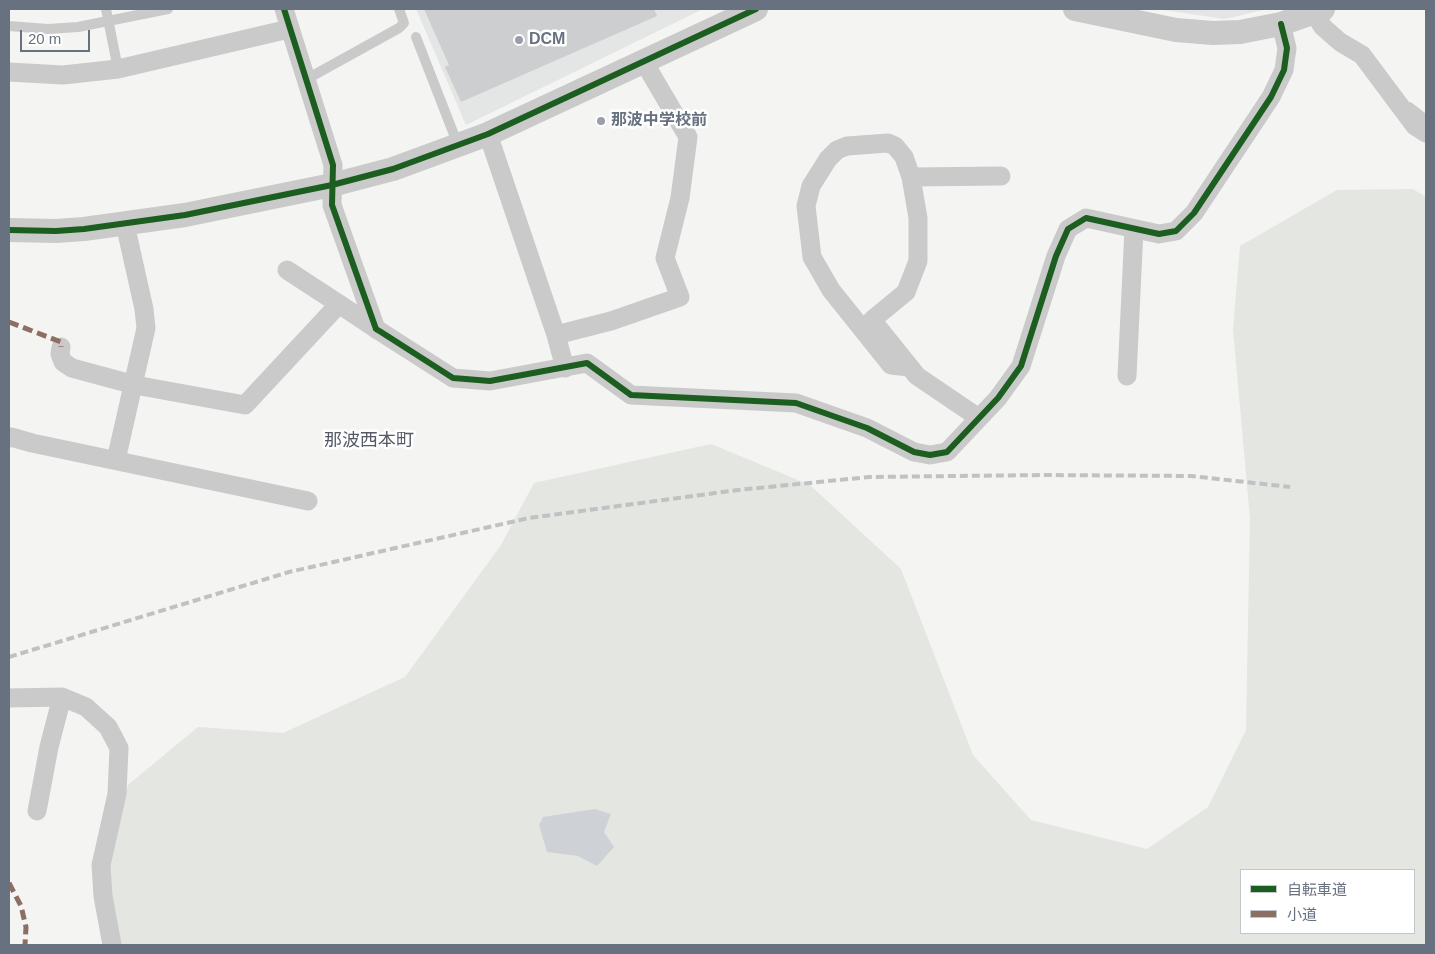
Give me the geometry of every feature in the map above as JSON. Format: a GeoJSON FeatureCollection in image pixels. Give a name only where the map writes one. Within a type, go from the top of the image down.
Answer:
{"type":"FeatureCollection","features":[{"type":"Feature","properties":{"kind":"street"},"geometry":{"type":"LineString","coordinates":[[284,9],[333,166],[332,205],[376,329],[453,378],[490,381],[587,363],[631,395],[796,403],[867,428],[914,452],[930,455],[947,452],[998,398],[1021,366],[1056,256],[1068,229],[1086,218],[1159,234],[1176,231],[1194,213],[1270,97],[1284,70],[1287,48],[1281,24]]}},
{"type":"Feature","properties":{"kind":"street"},"geometry":{"type":"LineString","coordinates":[[10,233],[56,231],[125,224],[185,215],[332,185],[394,169],[488,134],[644,62],[725,19],[756,9]]}},
{"type":"Feature","properties":{"kind":"street"},"geometry":{"type":"LineString","coordinates":[[1075,9],[1176,30],[1213,33],[1240,32],[1281,24],[1318,11],[1323,27],[1340,42],[1362,55],[1415,126],[1426,133]]}},
{"type":"Feature","properties":{"kind":"street"},"geometry":{"type":"LineString","coordinates":[[9,72],[63,75],[118,69],[289,29]]}},
{"type":"Feature","properties":{"kind":"street"},"geometry":{"type":"LineString","coordinates":[[556,335],[611,321],[680,296],[664,258],[680,198],[688,137],[644,62]]}},
{"type":"Feature","properties":{"kind":"street"},"geometry":{"type":"LineString","coordinates":[[488,134],[556,335],[564,368]]}},
{"type":"Feature","properties":{"kind":"street"},"geometry":{"type":"LineString","coordinates":[[909,367],[891,365],[831,290],[812,257],[806,206],[811,186],[828,159],[837,150],[847,146],[888,143],[895,146],[904,157],[911,177],[918,218],[918,261],[906,292],[872,320],[917,376],[979,418]]}},
{"type":"Feature","properties":{"kind":"street"},"geometry":{"type":"LineString","coordinates":[[911,177],[1001,176]]}},
{"type":"Feature","properties":{"kind":"street"},"geometry":{"type":"LineString","coordinates":[[116,460],[135,385],[146,328],[144,309],[125,224]]}},
{"type":"Feature","properties":{"kind":"street"},"geometry":{"type":"LineString","coordinates":[[1127,376],[1134,229]]}},
{"type":"Feature","properties":{"kind":"street"},"geometry":{"type":"LineString","coordinates":[[287,270],[381,332]]}},
{"type":"Feature","properties":{"kind":"street"},"geometry":{"type":"LineString","coordinates":[[61,347],[60,354],[63,362],[72,368],[135,385],[245,405],[339,304]]}},
{"type":"Feature","properties":{"kind":"street"},"geometry":{"type":"LineString","coordinates":[[9,438],[12,436],[32,444],[308,501]]}},
{"type":"Feature","properties":{"kind":"street"},"geometry":{"type":"LineString","coordinates":[[9,698],[62,697],[86,707],[108,727],[119,748],[117,794],[100,865],[103,896],[112,945]]}},
{"type":"Feature","properties":{"kind":"street"},"geometry":{"type":"LineString","coordinates":[[37,811],[49,747],[62,697]]}},
{"type":"Feature","properties":{"kind":"lane"},"geometry":{"type":"LineString","coordinates":[[106,9],[118,69]]}},
{"type":"Feature","properties":{"kind":"lane"},"geometry":{"type":"LineString","coordinates":[[9,26],[48,29],[109,22],[168,9]]}},
{"type":"Feature","properties":{"kind":"lane"},"geometry":{"type":"LineString","coordinates":[[306,80],[399,28],[404,23],[399,9]]}},
{"type":"Feature","properties":{"kind":"lane"},"geometry":{"type":"LineString","coordinates":[[416,38],[458,145]]}},
{"type":"Feature","properties":{"kind":"lane"},"geometry":{"type":"LineString","coordinates":[[1380,79],[1417,114],[1426,120]]}},
{"type":"Feature","properties":{"kind":"shaded area","name":"DCM"},"geometry":{"type":"Polygon","coordinates":[[[416,9],[703,9],[466,125],[416,9]]]}},
{"type":"Feature","properties":{"kind":"shaded area"},"geometry":{"type":"Polygon","coordinates":[[[1156,9],[1267,9],[1225,19],[1156,9]]]}},
{"type":"Feature","properties":{"kind":"shaded area"},"geometry":{"type":"Polygon","coordinates":[[[1413,189],[1426,197],[1426,945],[120,945],[102,866],[128,785],[198,727],[283,733],[405,677],[501,545],[534,483],[711,444],[810,485],[901,569],[973,755],[1031,820],[1147,849],[1208,807],[1246,730],[1250,518],[1233,329],[1240,246],[1337,190],[1413,189]]]}},
{"type":"Feature","properties":{"kind":"shaded area"},"geometry":{"type":"Polygon","coordinates":[[[595,809],[611,814],[604,832],[614,847],[597,866],[578,856],[547,852],[539,825],[543,817],[595,809]]]}},
{"type":"Feature","properties":{"kind":"building","name":"DCM"},"geometry":{"type":"Polygon","coordinates":[[[424,9],[654,9],[657,16],[461,102],[445,67],[449,65],[424,9]]]}},
{"type":"Feature","properties":{"kind":"railway"},"geometry":{"type":"LineString","coordinates":[[9,657],[289,572],[529,518],[738,490],[869,477],[1044,475],[1191,476],[1290,487]]}},
{"type":"Feature","properties":{"kind":"marked path"},"geometry":{"type":"LineString","coordinates":[[9,322],[61,342],[61,347]]}},
{"type":"Feature","properties":{"kind":"marked path"},"geometry":{"type":"LineString","coordinates":[[9,883],[21,906],[26,927],[25,945]]}},
{"type":"Feature","properties":{"kind":"cycle path"},"geometry":{"type":"LineString","coordinates":[[284,9],[333,165],[332,205],[376,329],[453,378],[490,381],[587,363],[631,395],[796,403],[867,428],[914,452],[930,455],[947,452],[998,398],[1021,366],[1056,256],[1068,229],[1086,218],[1159,234],[1176,231],[1194,213],[1271,97],[1284,70],[1287,48],[1281,24]]}},
{"type":"Feature","properties":{"kind":"cycle path"},"geometry":{"type":"LineString","coordinates":[[9,230],[56,231],[84,229],[185,215],[332,185],[393,169],[488,134],[756,9]]}},
{"type":"Feature","properties":{"kind":"place","name":"DCM"},"geometry":{"type":"Point","coordinates":[519,40]}},
{"type":"Feature","properties":{"kind":"place","name":"那波中学校前"},"geometry":{"type":"Point","coordinates":[601,121]}},
{"type":"Feature","properties":{"kind":"district","name":"那波西本町"},"geometry":{"type":"Point","coordinates":[369,441]}}]}
